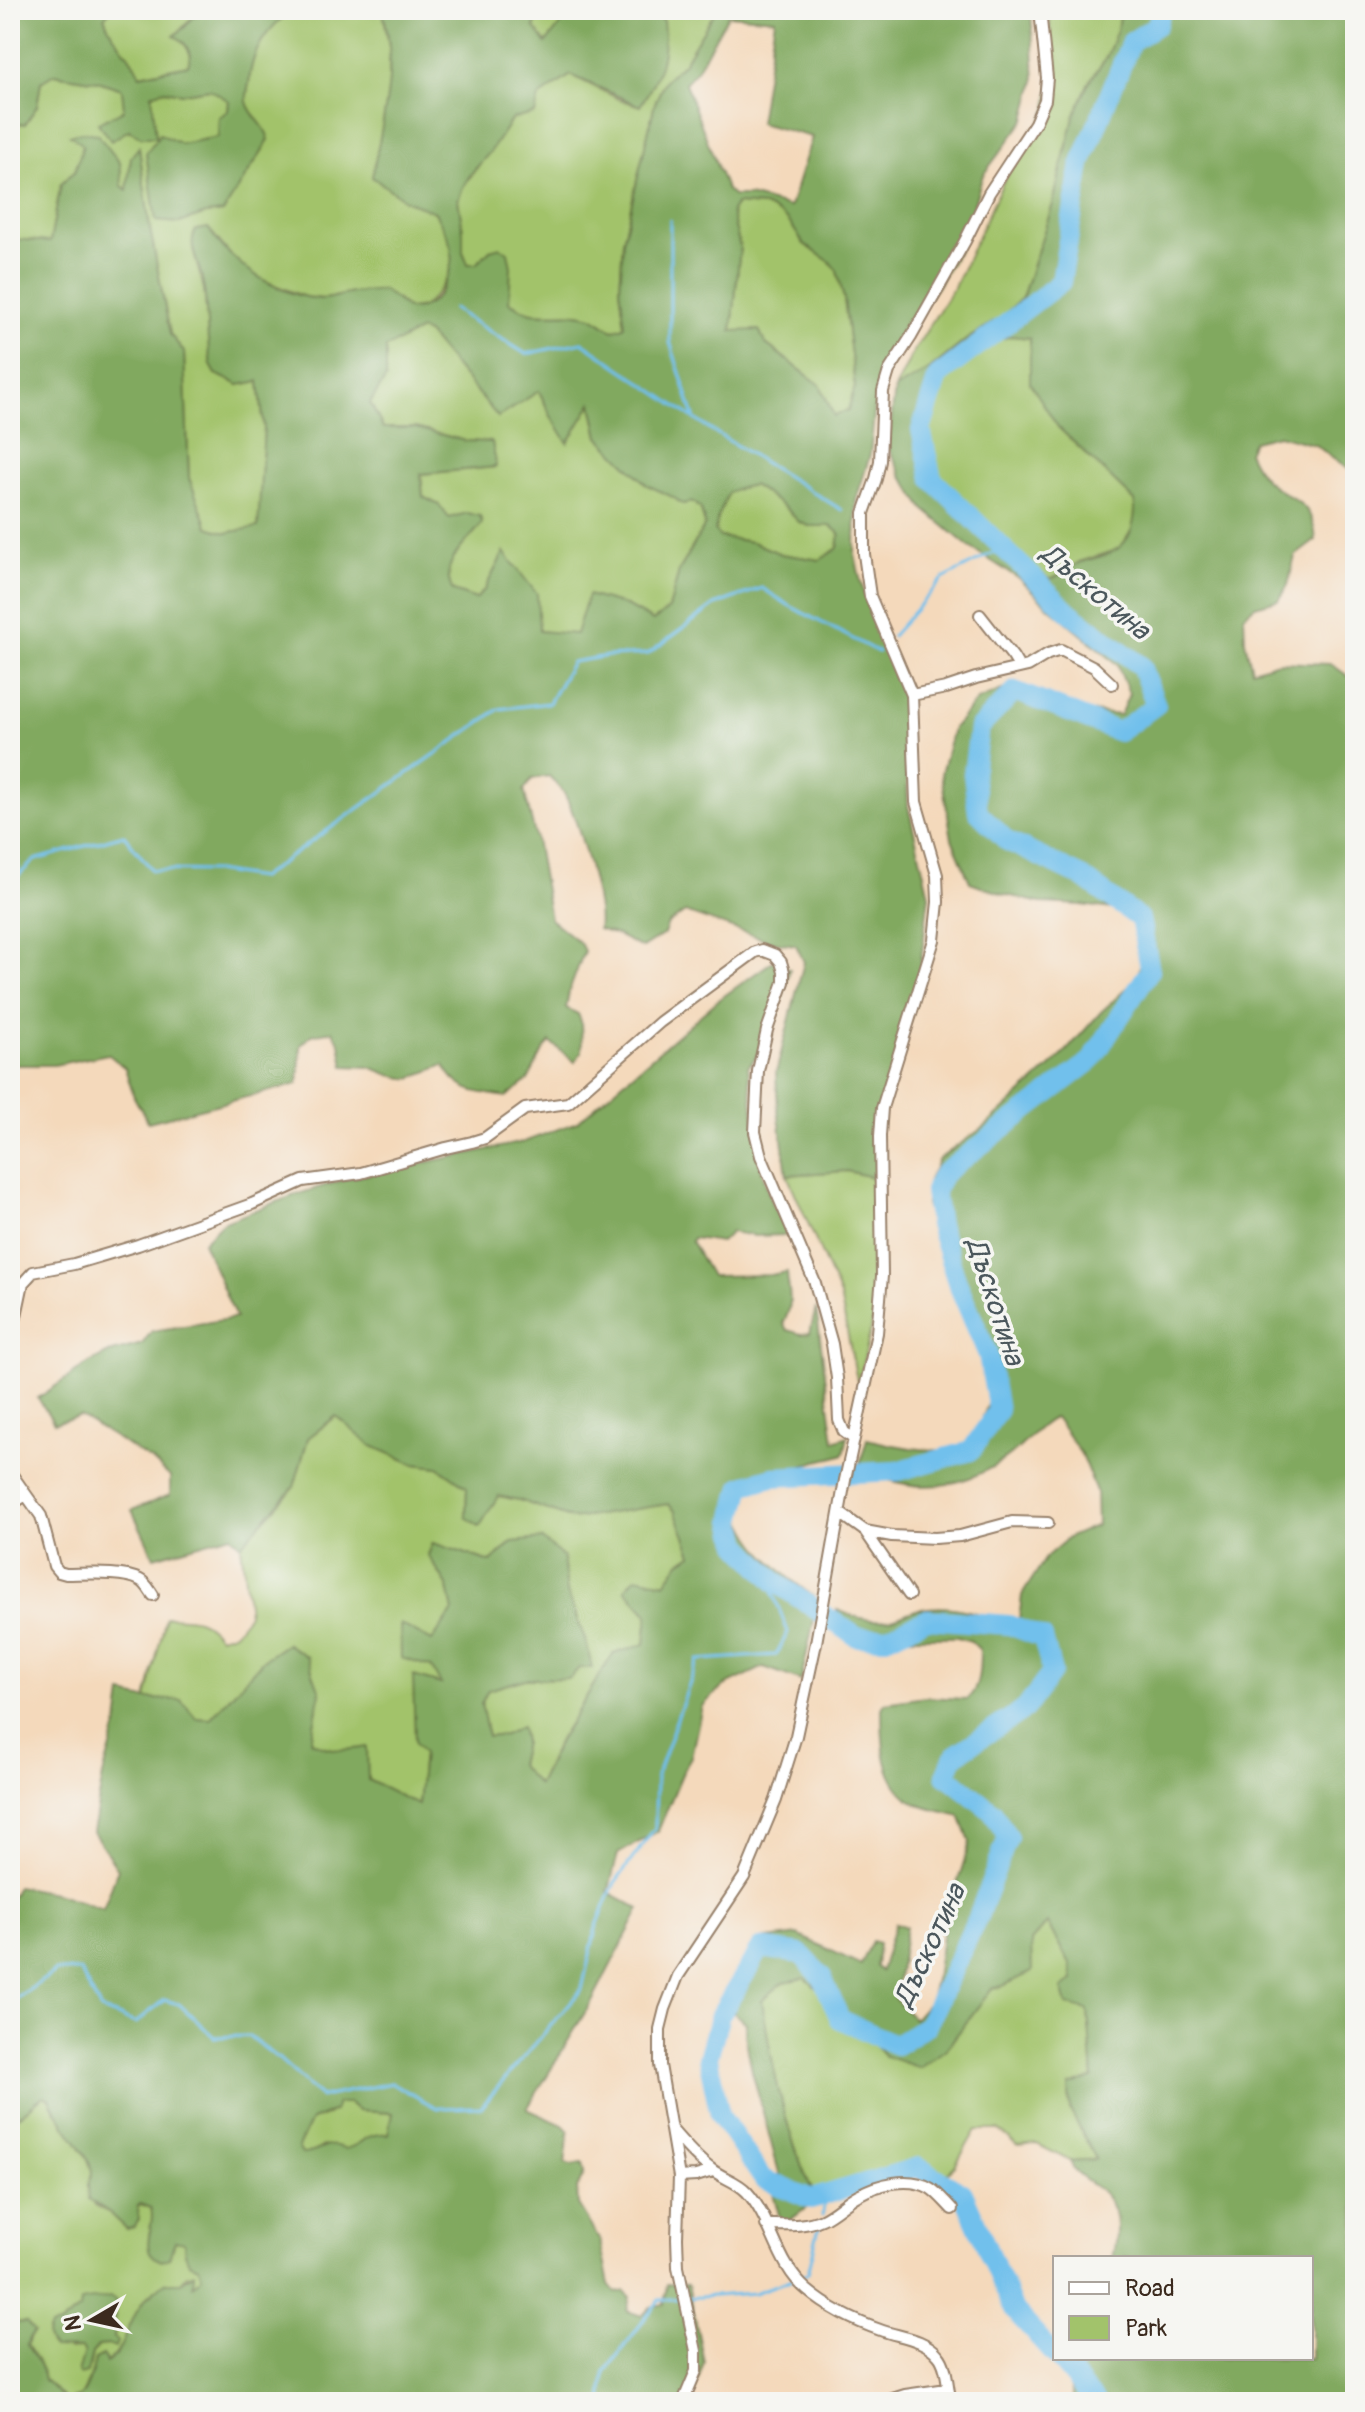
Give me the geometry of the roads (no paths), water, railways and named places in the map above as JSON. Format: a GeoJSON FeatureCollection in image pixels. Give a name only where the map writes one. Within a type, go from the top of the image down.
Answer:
{"type":"FeatureCollection","features":[{"type":"Feature","properties":{"kind":"street"},"geometry":{"type":"LineString","coordinates":[[683,2402],[696,2371],[696,2351],[678,2267],[679,2177],[659,2046],[665,2009],[678,1976],[744,1877],[776,1800],[796,1736],[845,1480],[877,1333],[882,1276],[882,1108],[934,940],[938,902],[937,875],[916,802],[912,695],[873,605],[866,574],[864,513],[880,461],[883,391],[889,371],[965,241],[989,193],[1035,123],[1045,100],[1047,78],[1040,10]]}},
{"type":"Feature","properties":{"kind":"street"},"geometry":{"type":"LineString","coordinates":[[980,615],[1019,667]]}},
{"type":"Feature","properties":{"kind":"street"},"geometry":{"type":"LineString","coordinates":[[912,695],[1028,666],[1061,650],[1094,667],[1112,684]]}},
{"type":"Feature","properties":{"kind":"street"},"geometry":{"type":"LineString","coordinates":[[10,1344],[23,1283],[33,1272],[74,1264],[138,1245],[252,1204],[303,1181],[361,1173],[485,1138],[525,1109],[568,1103],[660,1022],[755,952],[762,950],[770,952],[781,962],[784,982],[767,1030],[758,1071],[755,1132],[761,1156],[815,1283],[836,1367],[839,1420],[844,1432],[854,1439]]}},
{"type":"Feature","properties":{"kind":"street"},"geometry":{"type":"LineString","coordinates":[[10,1472],[41,1516],[54,1566],[59,1572],[138,1579],[153,1595]]}},
{"type":"Feature","properties":{"kind":"street"},"geometry":{"type":"LineString","coordinates":[[10,1505],[26,1495]]}},
{"type":"Feature","properties":{"kind":"street"},"geometry":{"type":"LineString","coordinates":[[840,1513],[865,1531],[909,1595]]}},
{"type":"Feature","properties":{"kind":"street"},"geometry":{"type":"LineString","coordinates":[[865,1531],[935,1538],[960,1536],[1012,1522],[1048,1523]]}},
{"type":"Feature","properties":{"kind":"street"},"geometry":{"type":"LineString","coordinates":[[671,2128],[713,2171],[746,2191],[781,2257],[793,2276],[809,2291],[836,2310],[881,2330],[915,2340],[938,2354],[951,2402]]}},
{"type":"Feature","properties":{"kind":"street"},"geometry":{"type":"LineString","coordinates":[[679,2177],[713,2171]]}},
{"type":"Feature","properties":{"kind":"street"},"geometry":{"type":"LineString","coordinates":[[766,2225],[792,2225],[821,2219],[860,2194],[896,2183],[925,2185],[952,2209]]}},
{"type":"Feature","properties":{"kind":"street"},"geometry":{"type":"LineString","coordinates":[[883,2402],[905,2395],[947,2389]]}},
{"type":"Feature","properties":{"kind":"waterway","name":"Дъскотина"},"geometry":{"type":"LineString","coordinates":[[1053,2353],[1014,2310],[963,2193],[918,2167],[811,2199],[763,2179],[720,2115],[708,2058],[720,2015],[761,1948],[801,1954],[822,1977],[840,2019],[896,2045],[927,2025],[979,1914],[1008,1837],[992,1811],[946,1775],[955,1755],[1026,1708],[1052,1672],[1043,1638],[1009,1625],[927,1619],[886,1638],[857,1637],[775,1582],[739,1544],[733,1520],[742,1486],[773,1477],[897,1471],[971,1451],[998,1410],[988,1355],[957,1282],[939,1225],[934,1191],[943,1174],[1091,1061],[1150,970],[1140,919],[1082,877],[1007,841],[978,812],[973,774],[979,728],[1015,691],[1119,732],[1156,705],[1141,666],[1069,612],[932,479],[921,430],[938,376],[1061,282],[1081,164],[1131,42],[1157,25],[1161,10]]}},
{"type":"Feature","properties":{"kind":"waterway"},"geometry":{"type":"LineString","coordinates":[[670,220],[670,342],[694,417]]}},
{"type":"Feature","properties":{"kind":"waterway"},"geometry":{"type":"LineString","coordinates":[[453,309],[526,354],[582,342],[711,430],[842,510]]}},
{"type":"Feature","properties":{"kind":"waterway"},"geometry":{"type":"LineString","coordinates":[[892,636],[943,579],[1002,548]]}},
{"type":"Feature","properties":{"kind":"waterway"},"geometry":{"type":"LineString","coordinates":[[10,883],[35,860],[124,835],[152,870],[215,871],[260,878],[499,709],[549,703],[572,662],[648,654],[715,605],[762,588],[878,652]]}},
{"type":"Feature","properties":{"kind":"waterway"},"geometry":{"type":"LineString","coordinates":[[10,781],[15,800],[14,833],[19,875]]}},
{"type":"Feature","properties":{"kind":"waterway"},"geometry":{"type":"LineString","coordinates":[[10,2003],[56,1971],[80,1971],[101,2010],[136,2023],[164,2000],[179,2004],[214,2037],[249,2036],[321,2097],[392,2083],[437,2108],[481,2107],[582,1989],[596,1928],[614,1884],[655,1828],[656,1777],[698,1660],[776,1655],[788,1632],[773,1593],[775,1582]]}},
{"type":"Feature","properties":{"kind":"waterway"},"geometry":{"type":"LineString","coordinates":[[822,2215],[827,2194]]}},
{"type":"Feature","properties":{"kind":"waterway"},"geometry":{"type":"LineString","coordinates":[[800,2276],[808,2273],[820,2223]]}},
{"type":"Feature","properties":{"kind":"waterway"},"geometry":{"type":"LineString","coordinates":[[602,2402],[605,2372],[659,2300],[754,2293],[793,2279]]}},
{"type":"Feature","properties":{"kind":"waterway","name":"Дъскотина"},"geometry":{"type":"LineString","coordinates":[[1060,2360],[1095,2402]]}}]}
